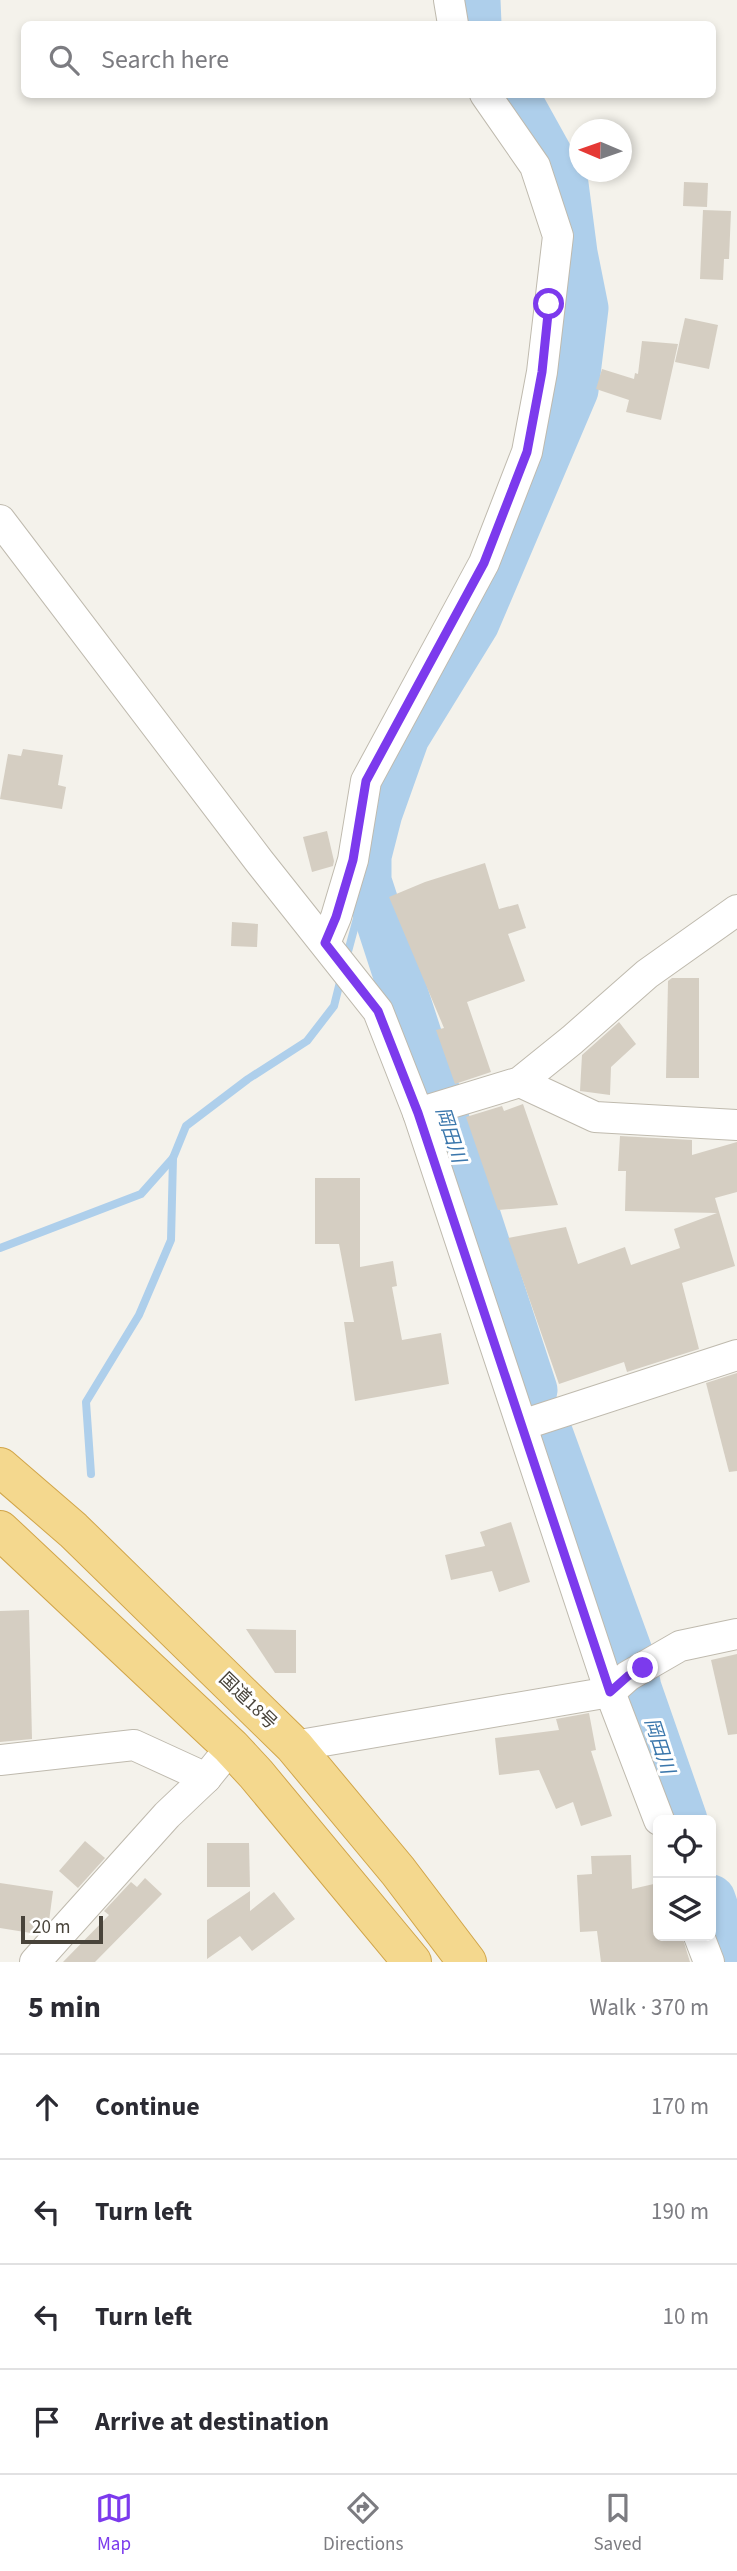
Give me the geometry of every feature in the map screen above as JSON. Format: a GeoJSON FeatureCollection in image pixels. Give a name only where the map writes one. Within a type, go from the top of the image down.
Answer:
{"type":"FeatureCollection","features":[{"type":"Feature","properties":{"kind":"highway","name":"国道18号"},"geometry":{"type":"LineString","coordinates":[[0,1467],[73,1530],[294,1746],[398,1871],[467,1962]]}},
{"type":"Feature","properties":{"kind":"highway"},"geometry":{"type":"LineString","coordinates":[[0,1530],[231,1747],[412,1962]]}},
{"type":"Feature","properties":{"kind":"street"},"geometry":{"type":"LineString","coordinates":[[449,0],[452,21]]}},
{"type":"Feature","properties":{"kind":"street"},"geometry":{"type":"LineString","coordinates":[[332,952],[336,917],[353,860],[366,781],[484,563],[527,452],[542,372],[558,236],[535,166],[488,98]]}},
{"type":"Feature","properties":{"kind":"street"},"geometry":{"type":"LineString","coordinates":[[0,520],[259,861],[378,1011],[432,1108],[522,1425],[627,1678],[658,1815]]}},
{"type":"Feature","properties":{"kind":"street"},"geometry":{"type":"LineString","coordinates":[[432,1108],[520,1082],[647,974],[737,910]]}},
{"type":"Feature","properties":{"kind":"street"},"geometry":{"type":"LineString","coordinates":[[520,1082],[595,1117],[737,1125]]}},
{"type":"Feature","properties":{"kind":"street"},"geometry":{"type":"LineString","coordinates":[[522,1425],[737,1354]]}},
{"type":"Feature","properties":{"kind":"street"},"geometry":{"type":"LineString","coordinates":[[294,1746],[627,1678],[680,1646],[737,1634]]}},
{"type":"Feature","properties":{"kind":"street"},"geometry":{"type":"LineString","coordinates":[[0,1760],[134,1745],[206,1777]]}},
{"type":"Feature","properties":{"kind":"street"},"geometry":{"type":"LineString","coordinates":[[35,1962],[231,1747]]}},
{"type":"Feature","properties":{"kind":"street"},"geometry":{"type":"LineString","coordinates":[[701,1941],[709,1962]]}},
{"type":"Feature","properties":{"kind":"building"},"geometry":{"type":"Polygon","coordinates":[[[684,182],[708,183],[707,207],[683,206],[684,182]]]}},
{"type":"Feature","properties":{"kind":"building"},"geometry":{"type":"Polygon","coordinates":[[[703,210],[731,211],[729,259],[724,259],[723,280],[700,279],[703,210]]]}},
{"type":"Feature","properties":{"kind":"building"},"geometry":{"type":"Polygon","coordinates":[[[685,318],[718,325],[709,369],[675,362],[685,318]]]}},
{"type":"Feature","properties":{"kind":"building"},"geometry":{"type":"Polygon","coordinates":[[[642,341],[678,344],[661,420],[626,412],[629,400],[596,389],[602,369],[634,379],[635,373],[638,374],[642,341]]]}},
{"type":"Feature","properties":{"kind":"building"},"geometry":{"type":"Polygon","coordinates":[[[23,749],[63,755],[58,785],[66,787],[62,809],[0,799],[8,754],[21,756],[23,749]]]}},
{"type":"Feature","properties":{"kind":"building"},"geometry":{"type":"Polygon","coordinates":[[[327,831],[333,866],[312,872],[303,837],[327,831]]]}},
{"type":"Feature","properties":{"kind":"building"},"geometry":{"type":"Polygon","coordinates":[[[485,863],[499,909],[518,904],[526,928],[508,934],[525,981],[467,1002],[491,1072],[455,1084],[436,1030],[444,1028],[389,897],[425,882],[485,863]]]}},
{"type":"Feature","properties":{"kind":"building"},"geometry":{"type":"Polygon","coordinates":[[[232,922],[258,924],[257,947],[231,946],[232,922]]]}},
{"type":"Feature","properties":{"kind":"building"},"geometry":{"type":"Polygon","coordinates":[[[672,978],[699,978],[699,1078],[666,1078],[668,981],[672,978]]]}},
{"type":"Feature","properties":{"kind":"building"},"geometry":{"type":"Polygon","coordinates":[[[619,1022],[636,1044],[611,1067],[610,1095],[580,1091],[582,1055],[619,1022]]]}},
{"type":"Feature","properties":{"kind":"building"},"geometry":{"type":"Polygon","coordinates":[[[523,1104],[558,1205],[498,1210],[466,1117],[502,1106],[504,1111],[523,1104]]]}},
{"type":"Feature","properties":{"kind":"building"},"geometry":{"type":"Polygon","coordinates":[[[620,1136],[692,1140],[692,1155],[737,1142],[737,1192],[715,1198],[735,1266],[682,1283],[699,1349],[627,1372],[624,1362],[559,1384],[508,1238],[566,1227],[578,1264],[625,1247],[631,1265],[680,1248],[674,1229],[717,1213],[625,1211],[626,1171],[618,1171],[620,1136]]]}},
{"type":"Feature","properties":{"kind":"building"},"geometry":{"type":"Polygon","coordinates":[[[315,1178],[360,1178],[360,1267],[393,1261],[397,1286],[392,1287],[402,1340],[441,1333],[449,1384],[355,1401],[344,1322],[354,1322],[339,1244],[315,1244],[315,1178]]]}},
{"type":"Feature","properties":{"kind":"building"},"geometry":{"type":"Polygon","coordinates":[[[737,1373],[737,1471],[729,1472],[706,1383],[737,1373]]]}},
{"type":"Feature","properties":{"kind":"building"},"geometry":{"type":"Polygon","coordinates":[[[511,1522],[530,1582],[499,1592],[492,1571],[451,1580],[445,1555],[485,1546],[480,1532],[511,1522]]]}},
{"type":"Feature","properties":{"kind":"building"},"geometry":{"type":"Polygon","coordinates":[[[29,1610],[32,1739],[0,1742],[0,1611],[29,1610]]]}},
{"type":"Feature","properties":{"kind":"building"},"geometry":{"type":"Polygon","coordinates":[[[246,1629],[296,1630],[296,1673],[275,1673],[246,1629]]]}},
{"type":"Feature","properties":{"kind":"building"},"geometry":{"type":"Polygon","coordinates":[[[737,1654],[737,1734],[728,1735],[711,1660],[737,1654]]]}},
{"type":"Feature","properties":{"kind":"building"},"geometry":{"type":"Polygon","coordinates":[[[589,1713],[596,1750],[591,1751],[612,1816],[581,1826],[573,1802],[556,1809],[539,1770],[499,1775],[495,1738],[559,1730],[556,1719],[589,1713]]]}},
{"type":"Feature","properties":{"kind":"building"},"geometry":{"type":"Polygon","coordinates":[[[85,1841],[105,1858],[78,1888],[59,1871],[85,1841]]]}},
{"type":"Feature","properties":{"kind":"building"},"geometry":{"type":"Polygon","coordinates":[[[207,1843],[249,1843],[250,1887],[207,1887],[207,1843]]]}},
{"type":"Feature","properties":{"kind":"building"},"geometry":{"type":"Polygon","coordinates":[[[631,1855],[632,1889],[653,1884],[653,1941],[684,1941],[690,1962],[601,1962],[597,1931],[580,1932],[577,1875],[592,1874],[591,1856],[631,1855]]]}},
{"type":"Feature","properties":{"kind":"building"},"geometry":{"type":"Polygon","coordinates":[[[145,1878],[162,1894],[95,1962],[63,1962],[109,1915],[104,1911],[131,1882],[137,1887],[145,1878]]]}},
{"type":"Feature","properties":{"kind":"building"},"geometry":{"type":"Polygon","coordinates":[[[0,1883],[53,1891],[49,1921],[37,1934],[0,1928],[0,1883]]]}},
{"type":"Feature","properties":{"kind":"building"},"geometry":{"type":"Polygon","coordinates":[[[250,1891],[250,1911],[274,1892],[295,1919],[252,1951],[240,1936],[207,1959],[207,1920],[250,1891]]]}},
{"type":"Feature","properties":{"kind":"waterway"},"geometry":{"type":"LineString","coordinates":[[476,0],[477,21]]}},
{"type":"Feature","properties":{"kind":"waterway"},"geometry":{"type":"LineString","coordinates":[[516,98],[564,184],[573,253],[584,308],[574,390],[475,623],[405,737],[378,813],[367,856],[367,881],[533,1390]]}},
{"type":"Feature","properties":{"kind":"waterway"},"geometry":{"type":"LineString","coordinates":[[346,959],[367,881]]}},
{"type":"Feature","properties":{"kind":"waterway"},"geometry":{"type":"LineString","coordinates":[[0,1248],[141,1194],[173,1158],[186,1126],[248,1079],[307,1041],[334,1006],[341,978]]}},
{"type":"Feature","properties":{"kind":"waterway"},"geometry":{"type":"LineString","coordinates":[[91,1474],[86,1402],[139,1315],[171,1240],[173,1158]]}},
{"type":"Feature","properties":{"kind":"waterway","name":"岡田川"},"geometry":{"type":"LineString","coordinates":[[549,1435],[632,1663],[637,1688],[681,1815]]}},
{"type":"Feature","properties":{"kind":"waterway","name":"岡田川"},"geometry":{"type":"LineString","coordinates":[[716,1913],[733,1962]]}},
{"type":"Feature","properties":{"kind":"route"},"geometry":{"type":"LineString","coordinates":[[549,304],[542,372],[527,452],[484,563],[366,781],[353,860],[336,917],[325,943],[378,1011],[418,1113],[610,1692],[628,1676],[643,1668]]}}]}
